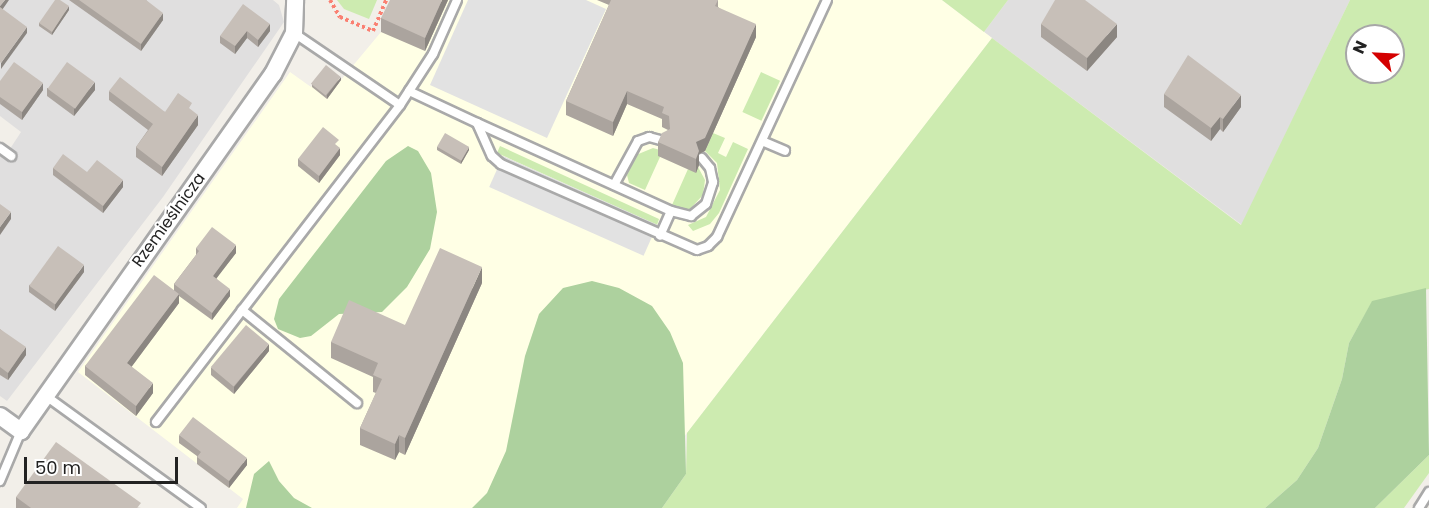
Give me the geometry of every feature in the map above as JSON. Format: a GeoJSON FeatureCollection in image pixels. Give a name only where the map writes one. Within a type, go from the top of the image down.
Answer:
{"type":"FeatureCollection","features":[{"type":"Feature","properties":{"kind":"street","name":"Rzemieślnicza"},"geometry":{"type":"LineString","coordinates":[[21,432],[44,394],[273,74],[294,33],[295,0]]}},
{"type":"Feature","properties":{"kind":"street"},"geometry":{"type":"LineString","coordinates":[[0,416],[21,432]]}},
{"type":"Feature","properties":{"kind":"lane"},"geometry":{"type":"LineString","coordinates":[[156,422],[409,91],[433,54],[457,0]]}},
{"type":"Feature","properties":{"kind":"lane"},"geometry":{"type":"LineString","coordinates":[[477,123],[492,156],[501,164],[686,248],[708,246],[717,237],[827,0]]}},
{"type":"Feature","properties":{"kind":"lane"},"geometry":{"type":"LineString","coordinates":[[294,33],[399,105]]}},
{"type":"Feature","properties":{"kind":"lane"},"geometry":{"type":"LineString","coordinates":[[409,91],[671,211],[691,216],[706,204],[713,182],[710,168],[702,158]]}},
{"type":"Feature","properties":{"kind":"lane"},"geometry":{"type":"LineString","coordinates":[[614,185],[638,141],[649,137],[664,141]]}},
{"type":"Feature","properties":{"kind":"lane"},"geometry":{"type":"LineString","coordinates":[[762,141],[785,151]]}},
{"type":"Feature","properties":{"kind":"lane"},"geometry":{"type":"LineString","coordinates":[[0,148],[11,156]]}},
{"type":"Feature","properties":{"kind":"lane"},"geometry":{"type":"LineString","coordinates":[[660,236],[671,211]]}},
{"type":"Feature","properties":{"kind":"lane"},"geometry":{"type":"LineString","coordinates":[[242,310],[357,403]]}},
{"type":"Feature","properties":{"kind":"lane"},"geometry":{"type":"LineString","coordinates":[[44,394],[201,508]]}},
{"type":"Feature","properties":{"kind":"lane"},"geometry":{"type":"LineString","coordinates":[[0,481],[21,432]]}},
{"type":"Feature","properties":{"kind":"lane"},"geometry":{"type":"LineString","coordinates":[[1419,508],[1429,492]]}},
{"type":"Feature","properties":{"kind":"path"},"geometry":{"type":"LineString","coordinates":[[330,0],[340,17],[373,31],[386,0]]}},
{"type":"Feature","properties":{"kind":"shaded area"},"geometry":{"type":"Polygon","coordinates":[[[0,0],[273,0],[279,5],[284,22],[163,197],[7,401],[0,396],[0,155],[4,158],[21,132],[0,116],[0,0]]]}},
{"type":"Feature","properties":{"kind":"shaded area"},"geometry":{"type":"Polygon","coordinates":[[[396,0],[942,0],[992,38],[629,508],[237,508],[243,499],[78,372],[290,72],[311,87],[326,69],[341,80],[381,32],[396,0]]]}},
{"type":"Feature","properties":{"kind":"shaded area"},"geometry":{"type":"Polygon","coordinates":[[[468,0],[586,0],[606,9],[547,138],[430,85],[468,0]]]}},
{"type":"Feature","properties":{"kind":"shaded area"},"geometry":{"type":"Polygon","coordinates":[[[1008,0],[1350,0],[1242,225],[984,32],[1008,0]]]}},
{"type":"Feature","properties":{"kind":"shaded area"},"geometry":{"type":"Polygon","coordinates":[[[503,156],[657,225],[644,256],[489,187],[503,156]]]}},
{"type":"Feature","properties":{"kind":"green space"},"geometry":{"type":"Polygon","coordinates":[[[337,0],[377,0],[369,19],[344,9],[337,0]]]}},
{"type":"Feature","properties":{"kind":"green space"},"geometry":{"type":"Polygon","coordinates":[[[942,0],[1008,0],[984,32],[942,0]]]}},
{"type":"Feature","properties":{"kind":"green space"},"geometry":{"type":"Polygon","coordinates":[[[1350,0],[1429,0],[1429,289],[1372,302],[1349,343],[1342,379],[1318,448],[1297,480],[1265,508],[662,508],[686,474],[687,433],[992,38],[1241,225],[1350,0]]]}},
{"type":"Feature","properties":{"kind":"green space"},"geometry":{"type":"Polygon","coordinates":[[[761,72],[780,81],[761,121],[742,112],[761,72]]]}},
{"type":"Feature","properties":{"kind":"green space"},"geometry":{"type":"Polygon","coordinates":[[[713,133],[725,138],[718,153],[726,157],[733,142],[748,149],[719,213],[710,224],[693,231],[688,225],[706,217],[720,190],[717,163],[705,151],[713,133]]]}},
{"type":"Feature","properties":{"kind":"green space"},"geometry":{"type":"Polygon","coordinates":[[[408,146],[418,151],[431,173],[437,212],[430,249],[407,287],[382,312],[339,314],[311,336],[300,338],[278,329],[274,319],[279,299],[386,161],[408,146]]]}},
{"type":"Feature","properties":{"kind":"green space"},"geometry":{"type":"Polygon","coordinates":[[[500,146],[659,219],[657,225],[497,153],[500,146]]]}},
{"type":"Feature","properties":{"kind":"green space"},"geometry":{"type":"Polygon","coordinates":[[[653,148],[660,150],[660,157],[645,190],[629,183],[627,175],[636,155],[653,148]]]}},
{"type":"Feature","properties":{"kind":"green space"},"geometry":{"type":"Polygon","coordinates":[[[698,167],[705,180],[703,195],[689,210],[675,208],[672,205],[688,169],[696,172],[698,167]]]}},
{"type":"Feature","properties":{"kind":"green space"},"geometry":{"type":"Polygon","coordinates":[[[592,281],[619,288],[652,306],[670,332],[683,363],[686,474],[662,508],[472,508],[487,493],[506,451],[525,356],[539,314],[563,288],[592,281]]]}},
{"type":"Feature","properties":{"kind":"green space"},"geometry":{"type":"Polygon","coordinates":[[[1426,288],[1429,455],[1375,508],[1265,508],[1297,480],[1318,448],[1342,379],[1349,343],[1372,301],[1426,288]]]}},
{"type":"Feature","properties":{"kind":"green space"},"geometry":{"type":"Polygon","coordinates":[[[1429,455],[1429,473],[1404,508],[1375,508],[1429,455]]]}},
{"type":"Feature","properties":{"kind":"green space"},"geometry":{"type":"Polygon","coordinates":[[[269,461],[279,481],[294,498],[312,508],[246,508],[254,474],[269,461]]]}},
{"type":"Feature","properties":{"kind":"building"},"geometry":{"type":"Polygon","coordinates":[[[55,0],[60,0],[69,6],[52,32],[39,23],[55,0]]]}},
{"type":"Feature","properties":{"kind":"building"},"geometry":{"type":"Polygon","coordinates":[[[79,0],[146,0],[163,13],[141,44],[79,0]]]}},
{"type":"Feature","properties":{"kind":"building"},"geometry":{"type":"Polygon","coordinates":[[[390,0],[442,0],[425,38],[381,18],[390,0]]]}},
{"type":"Feature","properties":{"kind":"building"},"geometry":{"type":"Polygon","coordinates":[[[611,0],[718,0],[715,6],[756,24],[705,138],[696,142],[699,151],[696,159],[658,142],[662,133],[670,129],[669,116],[662,113],[664,107],[627,91],[613,122],[566,101],[611,0]]]}},
{"type":"Feature","properties":{"kind":"building"},"geometry":{"type":"Polygon","coordinates":[[[1055,0],[1085,0],[1117,24],[1087,58],[1041,24],[1055,0]]]}},
{"type":"Feature","properties":{"kind":"building"},"geometry":{"type":"Polygon","coordinates":[[[243,4],[270,24],[258,40],[247,31],[235,46],[220,36],[243,4]]]}},
{"type":"Feature","properties":{"kind":"building"},"geometry":{"type":"Polygon","coordinates":[[[0,7],[27,27],[1,63],[0,62],[0,7]]]}},
{"type":"Feature","properties":{"kind":"building"},"geometry":{"type":"Polygon","coordinates":[[[1188,55],[1241,95],[1223,119],[1220,117],[1211,128],[1164,94],[1188,55]]]}},
{"type":"Feature","properties":{"kind":"building"},"geometry":{"type":"Polygon","coordinates":[[[14,62],[43,83],[22,112],[0,97],[0,81],[14,62]]]}},
{"type":"Feature","properties":{"kind":"building"},"geometry":{"type":"Polygon","coordinates":[[[67,62],[95,82],[75,109],[48,89],[67,62]]]}},
{"type":"Feature","properties":{"kind":"building"},"geometry":{"type":"Polygon","coordinates":[[[326,65],[341,77],[326,96],[311,84],[326,65]]]}},
{"type":"Feature","properties":{"kind":"building"},"geometry":{"type":"Polygon","coordinates":[[[120,77],[165,112],[178,93],[192,103],[189,108],[198,115],[162,167],[136,147],[153,124],[109,91],[120,77]]]}},
{"type":"Feature","properties":{"kind":"building"},"geometry":{"type":"Polygon","coordinates":[[[323,127],[339,140],[335,144],[340,148],[319,176],[298,159],[323,127]]]}},
{"type":"Feature","properties":{"kind":"building"},"geometry":{"type":"Polygon","coordinates":[[[445,133],[469,147],[461,161],[437,147],[445,133]]]}},
{"type":"Feature","properties":{"kind":"building"},"geometry":{"type":"Polygon","coordinates":[[[63,154],[87,172],[97,160],[123,180],[103,206],[53,168],[63,154]]]}},
{"type":"Feature","properties":{"kind":"building"},"geometry":{"type":"Polygon","coordinates":[[[0,204],[11,212],[0,227],[0,204]]]}},
{"type":"Feature","properties":{"kind":"building"},"geometry":{"type":"Polygon","coordinates":[[[212,227],[236,245],[213,276],[230,289],[212,313],[174,284],[199,251],[196,248],[212,227]]]}},
{"type":"Feature","properties":{"kind":"building"},"geometry":{"type":"Polygon","coordinates":[[[58,246],[84,265],[55,304],[29,286],[58,246]]]}},
{"type":"Feature","properties":{"kind":"building"},"geometry":{"type":"Polygon","coordinates":[[[440,248],[482,267],[405,438],[399,435],[395,444],[360,428],[382,379],[373,375],[378,363],[331,342],[349,300],[405,325],[440,248]]]}},
{"type":"Feature","properties":{"kind":"building"},"geometry":{"type":"Polygon","coordinates":[[[154,275],[179,294],[127,363],[153,383],[136,406],[85,366],[154,275]]]}},
{"type":"Feature","properties":{"kind":"building"},"geometry":{"type":"Polygon","coordinates":[[[246,325],[269,344],[234,386],[211,367],[246,325]]]}},
{"type":"Feature","properties":{"kind":"building"},"geometry":{"type":"Polygon","coordinates":[[[0,329],[26,347],[8,373],[0,367],[0,329]]]}},
{"type":"Feature","properties":{"kind":"building"},"geometry":{"type":"Polygon","coordinates":[[[193,417],[247,458],[229,481],[197,457],[201,452],[179,435],[193,417]]]}},
{"type":"Feature","properties":{"kind":"building"},"geometry":{"type":"Polygon","coordinates":[[[56,442],[141,503],[137,508],[31,508],[16,497],[56,442]]]}}]}
